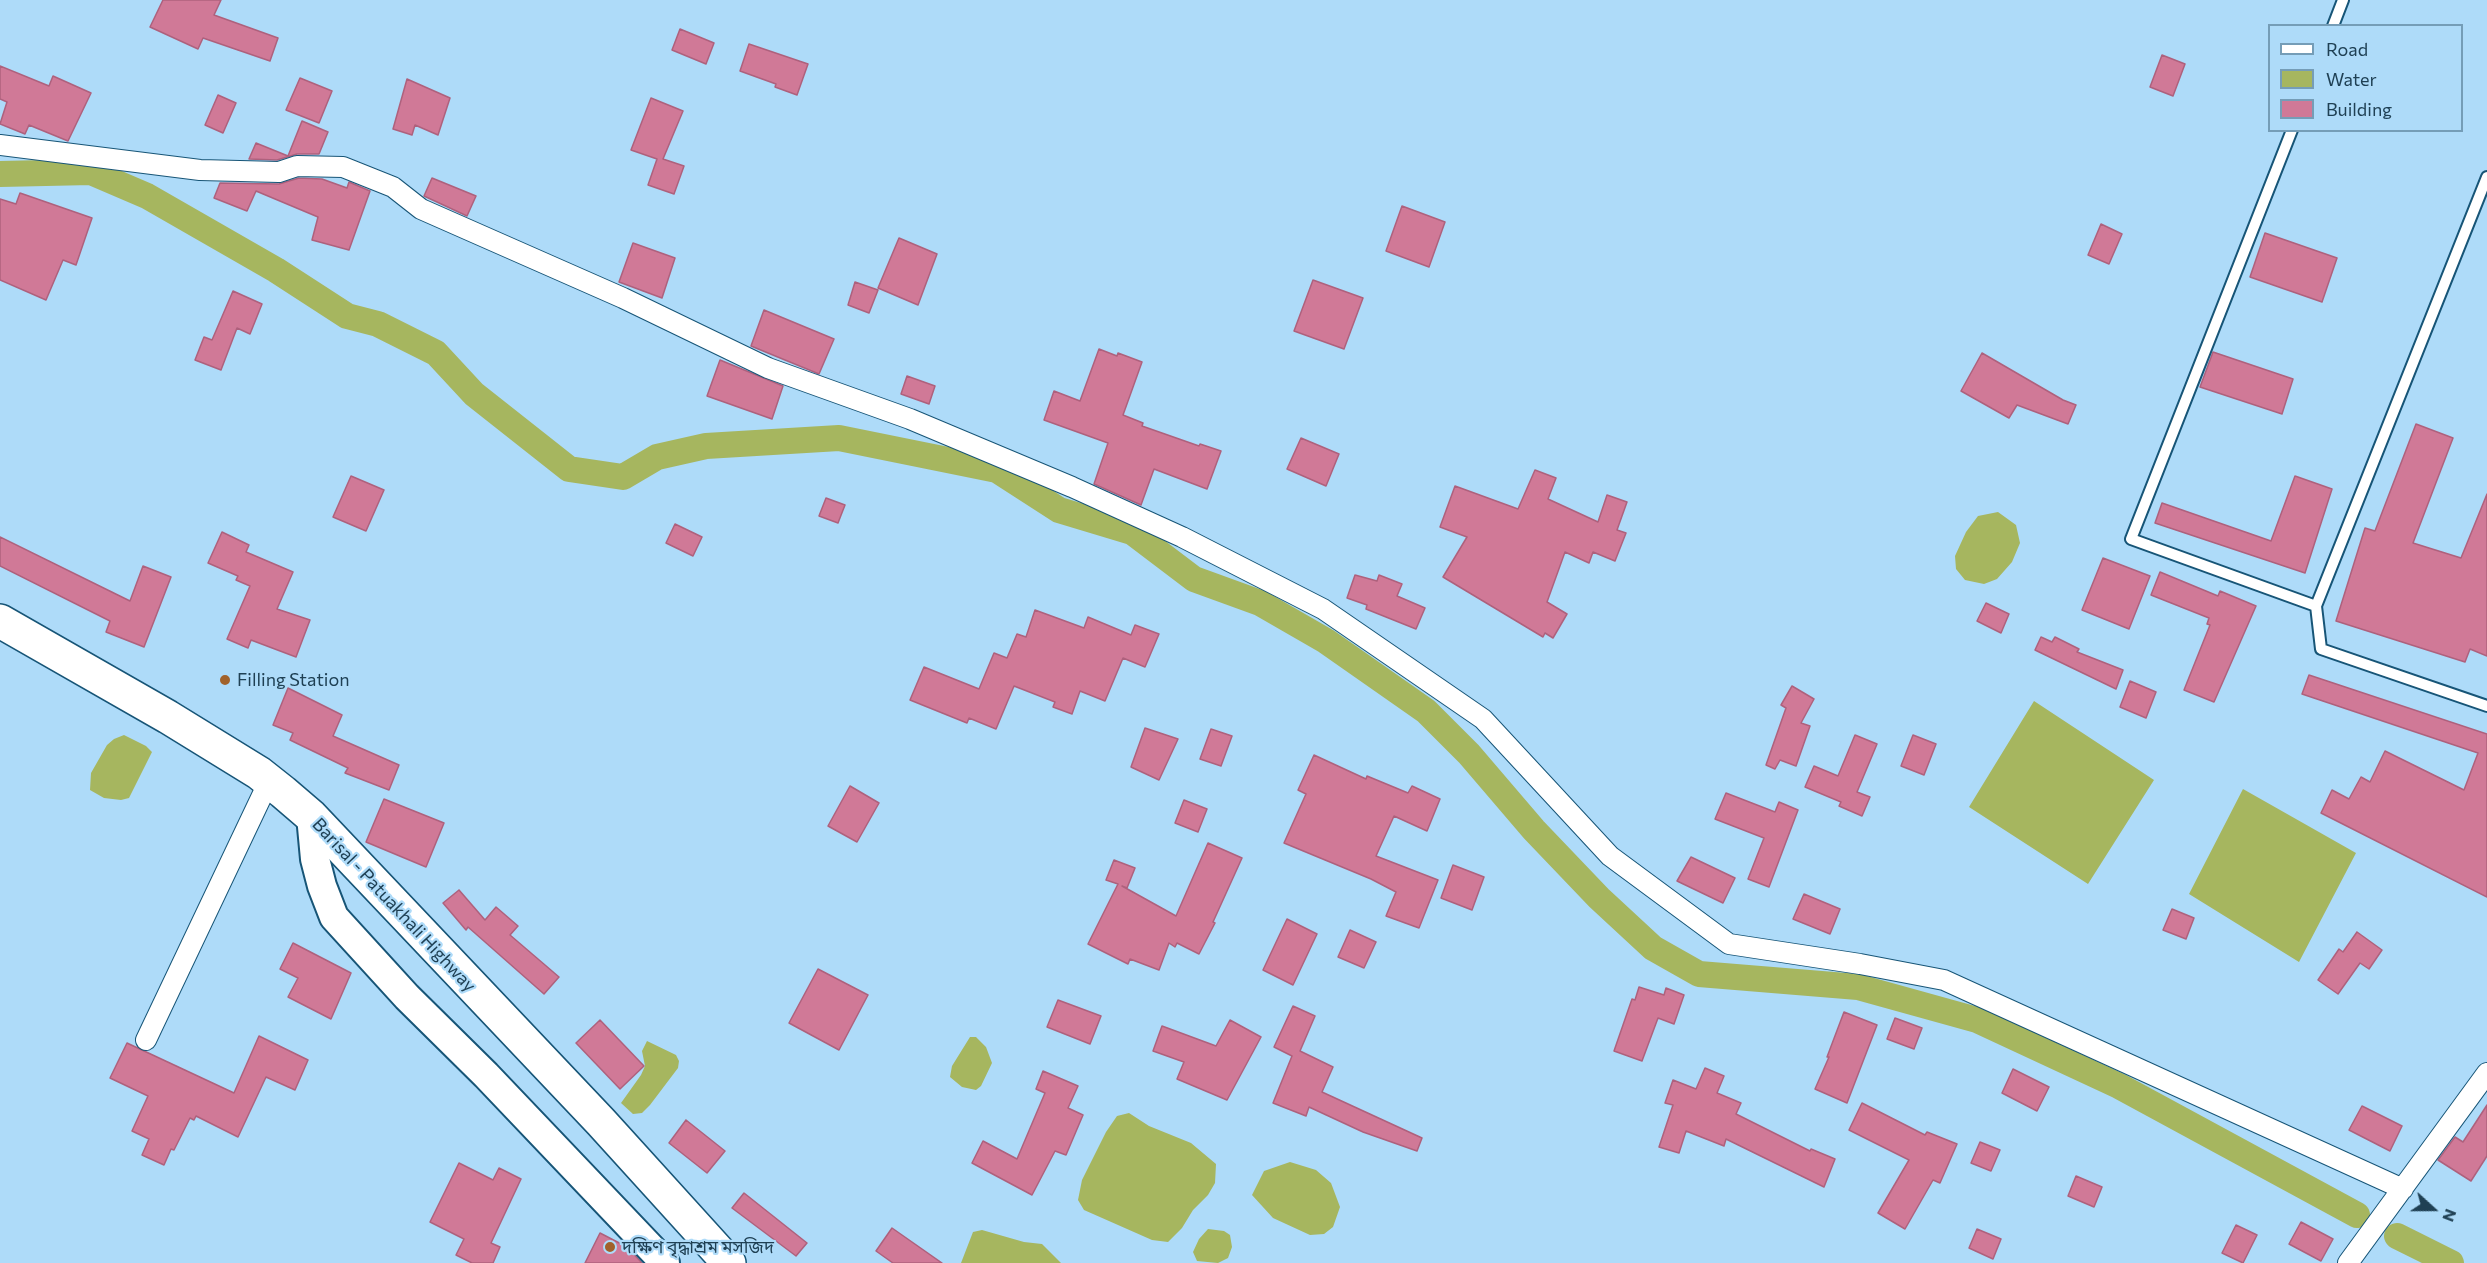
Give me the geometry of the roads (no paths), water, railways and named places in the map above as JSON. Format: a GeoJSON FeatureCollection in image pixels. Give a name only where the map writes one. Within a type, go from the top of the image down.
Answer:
{"type":"FeatureCollection","features":[{"type":"Feature","properties":{"kind":"highway","name":"Barisal - Patuakhali Highway"},"geometry":{"type":"LineString","coordinates":[[0,621],[168,717],[269,781],[311,816],[601,1122],[729,1263]]}},
{"type":"Feature","properties":{"kind":"street"},"geometry":{"type":"LineString","coordinates":[[0,146],[200,170],[279,172],[297,166],[343,167],[393,187],[421,209],[623,298],[768,368],[910,419],[1072,487],[1182,537],[1323,609],[1483,719],[1610,856],[1729,944],[1860,964],[1944,980],[2403,1189]]}},
{"type":"Feature","properties":{"kind":"street"},"geometry":{"type":"LineString","coordinates":[[146,1040],[269,781]]}},
{"type":"Feature","properties":{"kind":"street"},"geometry":{"type":"LineString","coordinates":[[311,816],[317,868],[334,917],[408,997],[665,1263]]}},
{"type":"Feature","properties":{"kind":"street"},"geometry":{"type":"LineString","coordinates":[[2348,1263],[2487,1073]]}},
{"type":"Feature","properties":{"kind":"lane"},"geometry":{"type":"LineString","coordinates":[[2334,24],[2343,0]]}},
{"type":"Feature","properties":{"kind":"lane"},"geometry":{"type":"LineString","coordinates":[[2291,132],[2131,539],[2316,606]]}},
{"type":"Feature","properties":{"kind":"lane"},"geometry":{"type":"LineString","coordinates":[[2487,177],[2316,606],[2321,650],[2487,706]]}},
{"type":"Feature","properties":{"kind":"water"},"geometry":{"type":"Polygon","coordinates":[[[1998,512],[2016,525],[2020,543],[2012,562],[1997,579],[1984,584],[1965,580],[1956,569],[1955,556],[1966,532],[1978,516],[1998,512]]]}},
{"type":"Feature","properties":{"kind":"water"},"geometry":{"type":"Polygon","coordinates":[[[2034,701],[2154,780],[2088,884],[1969,807],[2034,701]]]}},
{"type":"Feature","properties":{"kind":"water"},"geometry":{"type":"Polygon","coordinates":[[[124,735],[146,746],[152,752],[129,798],[121,800],[104,798],[90,790],[91,773],[107,745],[124,735]]]}},
{"type":"Feature","properties":{"kind":"water"},"geometry":{"type":"Polygon","coordinates":[[[2243,789],[2356,853],[2299,962],[2189,894],[2243,789]]]}},
{"type":"Feature","properties":{"kind":"water"},"geometry":{"type":"Polygon","coordinates":[[[970,1037],[976,1037],[986,1047],[992,1063],[981,1086],[976,1090],[962,1087],[950,1077],[952,1066],[970,1037]]]}},
{"type":"Feature","properties":{"kind":"water"},"geometry":{"type":"Polygon","coordinates":[[[647,1041],[676,1055],[679,1061],[678,1068],[650,1105],[642,1113],[633,1114],[621,1103],[645,1066],[642,1051],[647,1041]]]}},
{"type":"Feature","properties":{"kind":"water"},"geometry":{"type":"Polygon","coordinates":[[[1129,1113],[1149,1126],[1191,1143],[1216,1164],[1215,1183],[1208,1195],[1168,1242],[1152,1240],[1084,1210],[1078,1200],[1082,1180],[1106,1132],[1117,1116],[1129,1113]]]}},
{"type":"Feature","properties":{"kind":"water"},"geometry":{"type":"Polygon","coordinates":[[[1290,1162],[1316,1170],[1331,1183],[1340,1207],[1333,1227],[1324,1234],[1310,1235],[1273,1218],[1252,1195],[1264,1171],[1290,1162]]]}},
{"type":"Feature","properties":{"kind":"water"},"geometry":{"type":"Polygon","coordinates":[[[1208,1229],[1224,1231],[1230,1235],[1232,1247],[1228,1258],[1218,1263],[1197,1261],[1193,1252],[1199,1239],[1208,1229]]]}},
{"type":"Feature","properties":{"kind":"water"},"geometry":{"type":"Polygon","coordinates":[[[982,1230],[1024,1242],[1042,1244],[1061,1263],[961,1263],[973,1232],[982,1230]]]}},
{"type":"Feature","properties":{"kind":"waterway"},"geometry":{"type":"LineString","coordinates":[[0,174],[91,172],[147,196],[276,270],[347,316],[378,324],[436,353],[474,394],[569,469],[623,477],[657,457],[706,446],[839,438],[997,470],[1059,510],[1132,532],[1194,579],[1260,603],[1326,641],[1426,711],[1469,754],[1534,830],[1599,898],[1653,948],[1699,974],[1858,987],[1977,1020],[2119,1086],[2357,1215]]}},
{"type":"Feature","properties":{"kind":"waterway"},"geometry":{"type":"LineString","coordinates":[[2397,1236],[2451,1263]]}},
{"type":"Feature","properties":{"kind":"place","name":"Filling Station"},"geometry":{"type":"Point","coordinates":[225,680]}},
{"type":"Feature","properties":{"kind":"place","name":"দক্ষিণ বৃদ্ধাশ্রম মসজিদ"},"geometry":{"type":"Point","coordinates":[610,1247]}}]}
